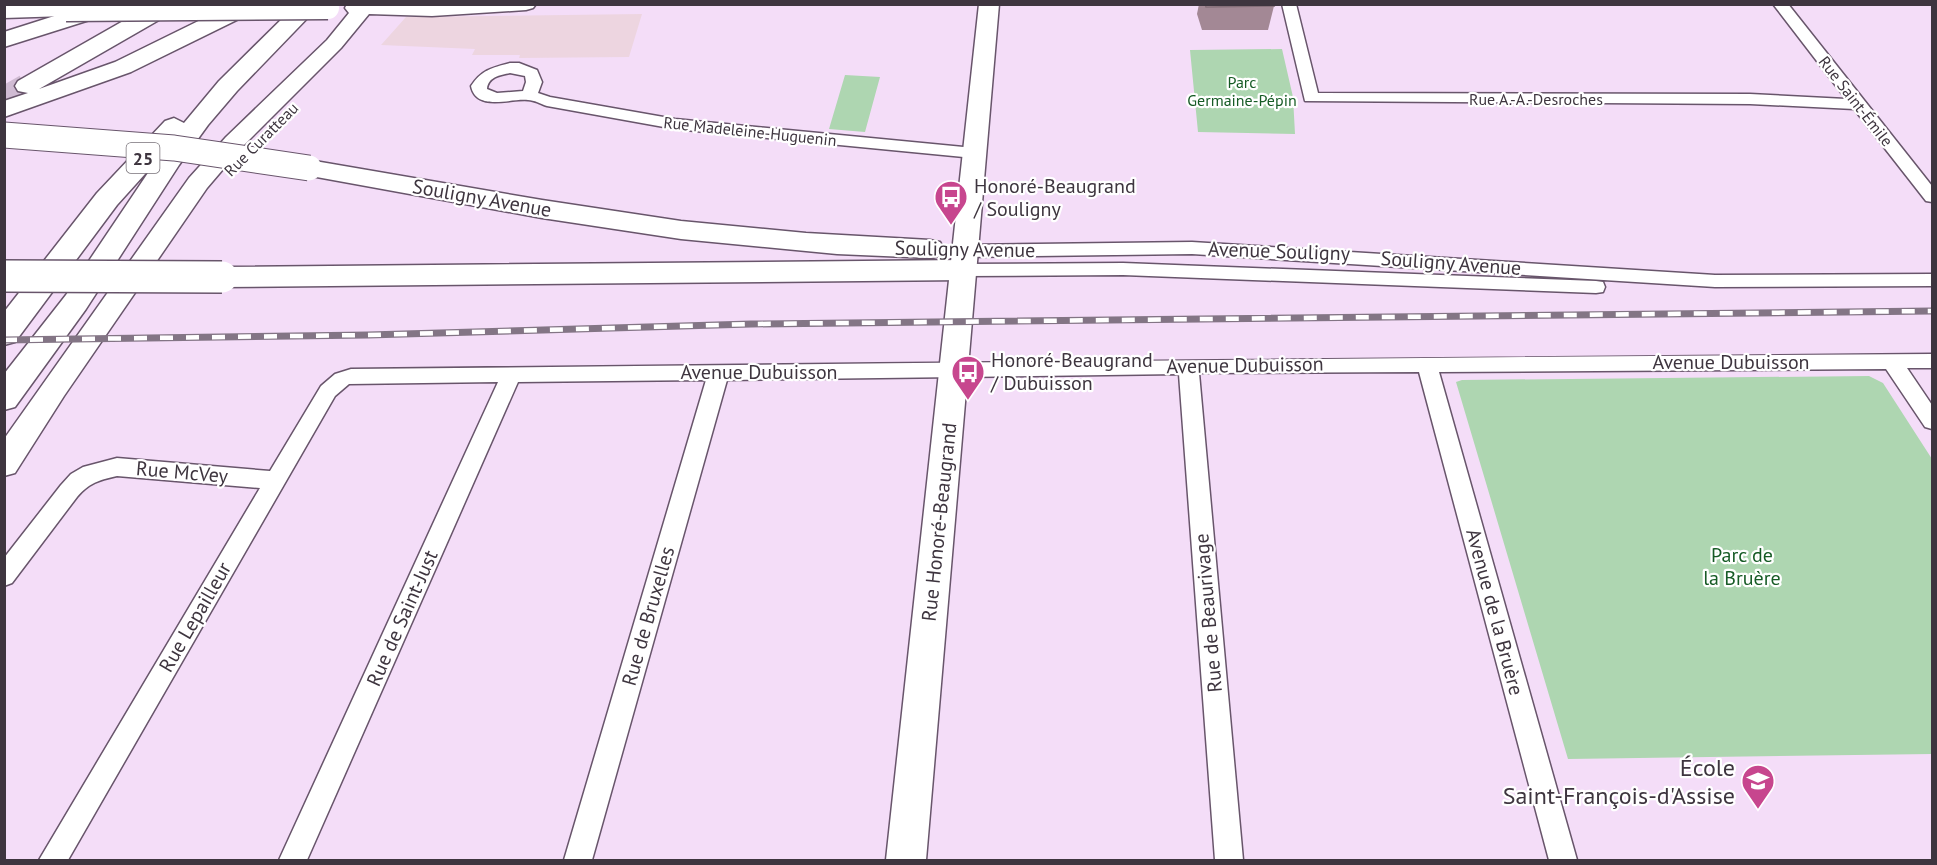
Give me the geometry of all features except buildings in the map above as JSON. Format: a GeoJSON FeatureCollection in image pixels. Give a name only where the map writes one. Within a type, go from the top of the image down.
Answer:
{"type":"FeatureCollection","features":[{"type":"Feature","properties":{"kind":"highway"},"geometry":{"type":"LineString","coordinates":[[4,40],[115,4]]}},
{"type":"Feature","properties":{"kind":"highway"},"geometry":{"type":"LineString","coordinates":[[27,86],[170,4]]}},
{"type":"Feature","properties":{"kind":"highway"},"geometry":{"type":"LineString","coordinates":[[4,110],[123,67],[251,4]]}},
{"type":"Feature","properties":{"kind":"highway"},"geometry":{"type":"LineString","coordinates":[[4,398],[99,269],[168,162],[199,120],[228,86],[315,6]]}},
{"type":"Feature","properties":{"kind":"highway","name":"25"},"geometry":{"type":"LineString","coordinates":[[4,334],[70,244],[145,155],[212,87],[315,6]]}},
{"type":"Feature","properties":{"kind":"highway","name":"Souligny Avenue"},"geometry":{"type":"LineString","coordinates":[[4,135],[174,148],[309,168],[674,229],[964,260]]}},
{"type":"Feature","properties":{"kind":"highway","name":"Souligny Avenue"},"geometry":{"type":"LineString","coordinates":[[4,276],[429,277],[964,260]]}},
{"type":"Feature","properties":{"kind":"main road"},"geometry":{"type":"LineString","coordinates":[[11,12],[315,6],[377,6],[432,10],[526,4]]}},
{"type":"Feature","properties":{"kind":"main road","name":"Rue Honoré-Beaugrand"},"geometry":{"type":"LineString","coordinates":[[906,861],[989,4]]}},
{"type":"Feature","properties":{"kind":"main road","name":"Rue Curatteau"},"geometry":{"type":"LineString","coordinates":[[4,464],[54,388],[204,175],[234,142],[334,44],[377,6]]}},
{"type":"Feature","properties":{"kind":"main road","name":"Rue Curatteau"},"geometry":{"type":"LineString","coordinates":[[4,448],[54,388]]}},
{"type":"Feature","properties":{"kind":"street","name":"Rue A.-A.-Desroches"},"geometry":{"type":"LineString","coordinates":[[1289,4],[1311,98],[1750,99],[1858,104]]}},
{"type":"Feature","properties":{"kind":"street","name":"Rue Saint-Émile"},"geometry":{"type":"LineString","coordinates":[[1780,4],[1932,197]]}},
{"type":"Feature","properties":{"kind":"street","name":"Rue Madeleine-Huguenin"},"geometry":{"type":"LineString","coordinates":[[529,95],[547,101],[675,124],[974,153]]}},
{"type":"Feature","properties":{"kind":"street","name":"Avenue Souligny"},"geometry":{"type":"LineString","coordinates":[[964,260],[1123,269],[1593,287],[1657,288],[1736,281],[1932,280]]}},
{"type":"Feature","properties":{"kind":"street"},"geometry":{"type":"LineString","coordinates":[[1891,361],[1932,421]]}},
{"type":"Feature","properties":{"kind":"street","name":"Avenue Dubuisson"},"geometry":{"type":"LineString","coordinates":[[342,379],[362,375],[1932,361]]}},
{"type":"Feature","properties":{"kind":"street","name":"Avenue de la Bruère"},"geometry":{"type":"LineString","coordinates":[[1427,364],[1563,861]]}},
{"type":"Feature","properties":{"kind":"street","name":"Rue de Beaurivage"},"geometry":{"type":"LineString","coordinates":[[1188,366],[1229,861]]}},
{"type":"Feature","properties":{"kind":"street","name":"Rue de Bruxelles"},"geometry":{"type":"LineString","coordinates":[[578,861],[719,372]]}},
{"type":"Feature","properties":{"kind":"street","name":"Rue de Saint-Just"},"geometry":{"type":"LineString","coordinates":[[293,861],[511,375]]}},
{"type":"Feature","properties":{"kind":"street","name":"Rue Lepailleur"},"geometry":{"type":"LineString","coordinates":[[53,861],[327,392],[342,379]]}},
{"type":"Feature","properties":{"kind":"street","name":"Rue McVey"},"geometry":{"type":"LineString","coordinates":[[4,576],[69,491],[91,473],[117,467],[275,480]]}},
{"type":"Feature","properties":{"kind":"shaded area"},"geometry":{"type":"Polygon","coordinates":[[[642,14],[629,57],[519,58],[520,55],[472,55],[475,49],[381,45],[406,17],[642,14]]]}},
{"type":"Feature","properties":{"kind":"green space","name":"Parc Germaine-Pépin"},"geometry":{"type":"Polygon","coordinates":[[[1282,49],[1293,97],[1295,134],[1198,132],[1190,50],[1282,49]]]}},
{"type":"Feature","properties":{"kind":"green space"},"geometry":{"type":"Polygon","coordinates":[[[845,75],[880,77],[865,132],[829,129],[845,75]]]}},
{"type":"Feature","properties":{"kind":"green space","name":"Parc de la Bruère"},"geometry":{"type":"Polygon","coordinates":[[[1869,376],[1883,383],[1932,459],[1932,754],[1568,759],[1456,382],[1462,380],[1869,376]]]}},
{"type":"Feature","properties":{"kind":"tunnel"},"geometry":{"type":"LineString","coordinates":[[4,99],[27,86]]}},
{"type":"Feature","properties":{"kind":"railway"},"geometry":{"type":"LineString","coordinates":[[4,340],[368,335],[751,324],[1932,311]]}},
{"type":"Feature","properties":{"kind":"place","name":"Honoré-Beaugrand / Souligny"},"geometry":{"type":"Point","coordinates":[951,226]}},
{"type":"Feature","properties":{"kind":"place","name":"Honoré-Beaugrand / Dubuisson"},"geometry":{"type":"Point","coordinates":[968,401]}},
{"type":"Feature","properties":{"kind":"place","name":"École Saint-François-d'Assise"},"geometry":{"type":"Point","coordinates":[1758,810]}}]}
